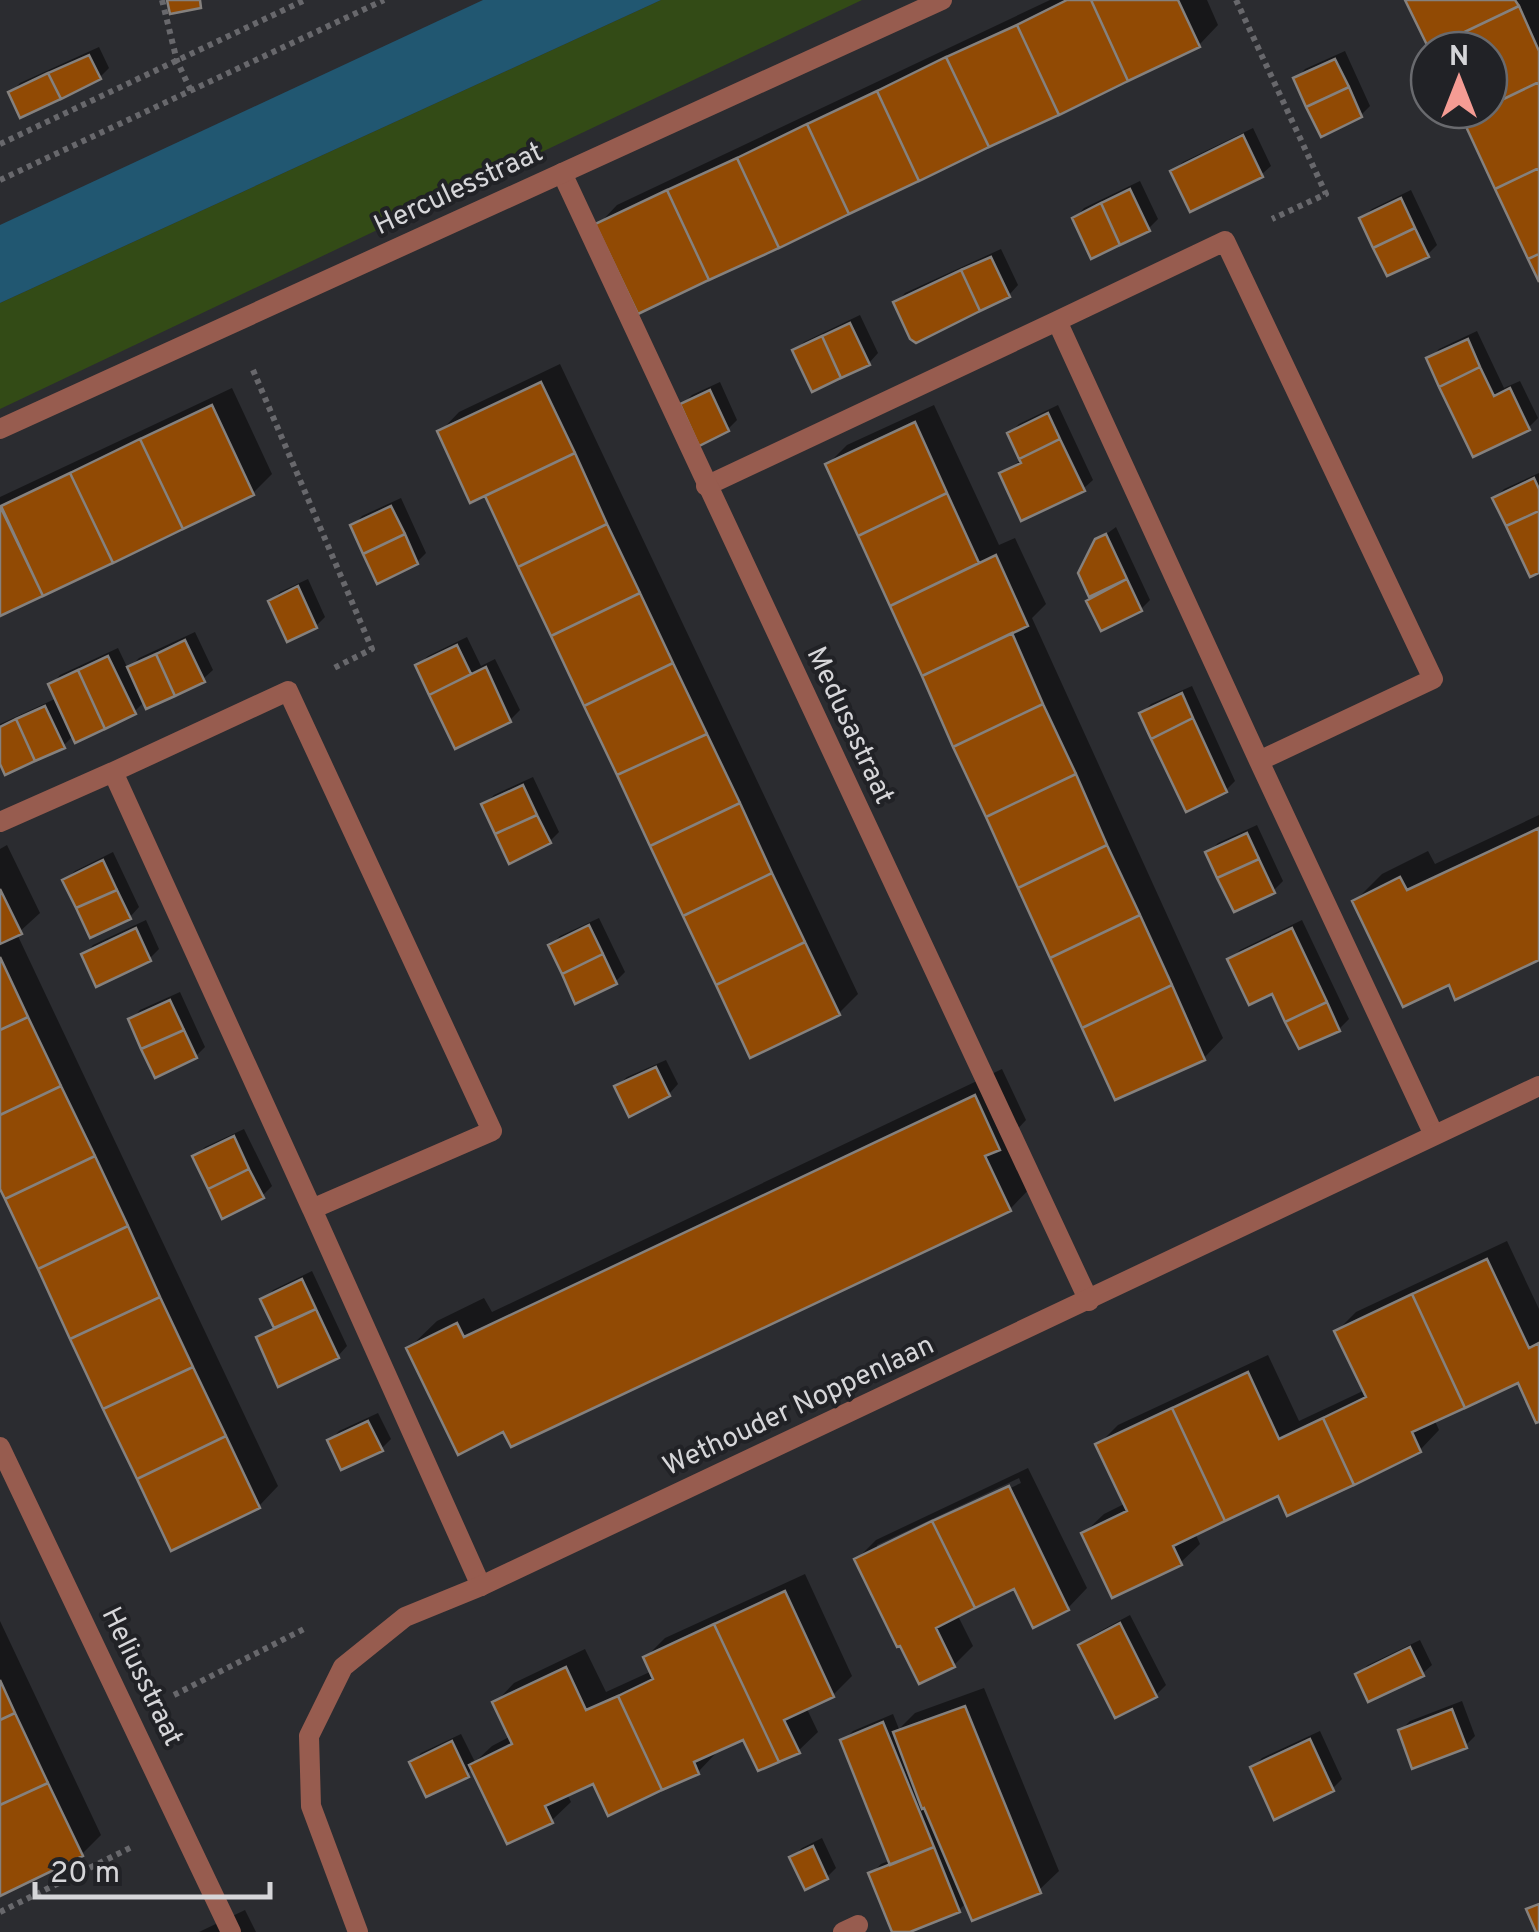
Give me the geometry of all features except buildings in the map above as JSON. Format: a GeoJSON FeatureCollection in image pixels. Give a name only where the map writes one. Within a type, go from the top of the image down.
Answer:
{"type":"FeatureCollection","features":[{"type":"Feature","properties":{"kind":"street","name":"Herculesstraat"},"geometry":{"type":"LineString","coordinates":[[0,429],[942,0]]}},
{"type":"Feature","properties":{"kind":"street","name":"Medusastraat"},"geometry":{"type":"LineString","coordinates":[[562,173],[1089,1301]]}},
{"type":"Feature","properties":{"kind":"street"},"geometry":{"type":"LineString","coordinates":[[706,486],[1226,241],[1433,679],[1260,761]]}},
{"type":"Feature","properties":{"kind":"street"},"geometry":{"type":"LineString","coordinates":[[1057,320],[1434,1135]]}},
{"type":"Feature","properties":{"kind":"street"},"geometry":{"type":"LineString","coordinates":[[0,822],[288,691],[492,1131],[312,1210]]}},
{"type":"Feature","properties":{"kind":"street"},"geometry":{"type":"LineString","coordinates":[[113,772],[481,1586]]}},
{"type":"Feature","properties":{"kind":"street","name":"Wethouder Noppenlaan"},"geometry":{"type":"LineString","coordinates":[[358,1932],[312,1806],[309,1736],[343,1667],[404,1618],[481,1586],[1539,1086]]}},
{"type":"Feature","properties":{"kind":"street","name":"Heliusstraat"},"geometry":{"type":"LineString","coordinates":[[0,1447],[231,1932]]}},
{"type":"Feature","properties":{"kind":"path"},"geometry":{"type":"LineString","coordinates":[[162,0],[177,61],[191,91]]}},
{"type":"Feature","properties":{"kind":"path"},"geometry":{"type":"LineString","coordinates":[[0,144],[305,0]]}},
{"type":"Feature","properties":{"kind":"path"},"geometry":{"type":"LineString","coordinates":[[0,180],[384,0]]}},
{"type":"Feature","properties":{"kind":"path"},"geometry":{"type":"LineString","coordinates":[[1226,241],[1326,194],[1236,0]]}},
{"type":"Feature","properties":{"kind":"path"},"geometry":{"type":"LineString","coordinates":[[233,323],[372,649],[288,691]]}},
{"type":"Feature","properties":{"kind":"path"},"geometry":{"type":"LineString","coordinates":[[129,1718],[309,1626],[343,1667]]}},
{"type":"Feature","properties":{"kind":"path"},"geometry":{"type":"LineString","coordinates":[[0,1912],[180,1824]]}},
{"type":"Feature","properties":{"kind":"green space"},"geometry":{"type":"Polygon","coordinates":[[[661,0],[862,0],[0,409],[0,303],[661,0]]]}},
{"type":"Feature","properties":{"kind":"water"},"geometry":{"type":"Polygon","coordinates":[[[483,0],[661,0],[0,303],[0,225],[483,0]]]}}]}
